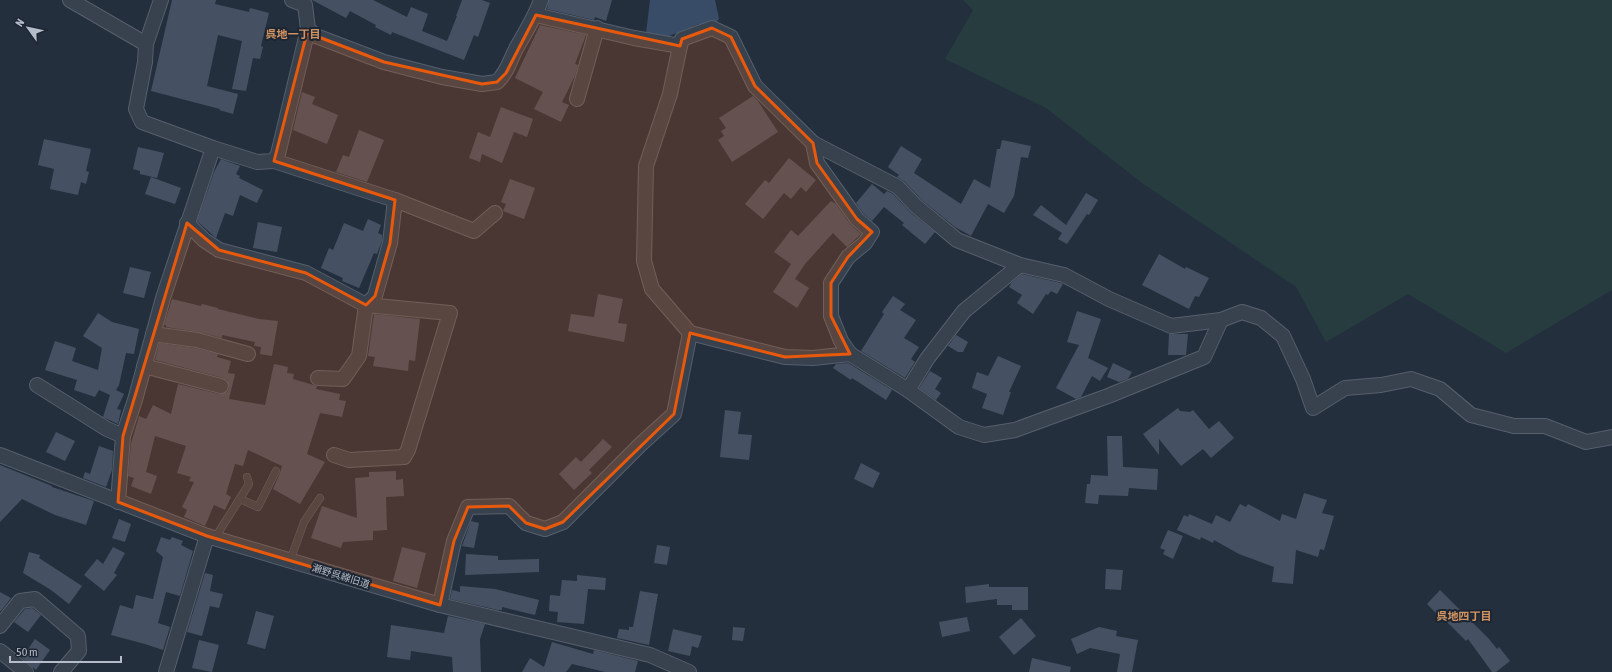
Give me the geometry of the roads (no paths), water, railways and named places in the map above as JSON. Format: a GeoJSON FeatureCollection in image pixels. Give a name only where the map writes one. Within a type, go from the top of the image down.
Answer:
{"type":"FeatureCollection","features":[{"type":"Feature","properties":{"kind":"street"},"geometry":{"type":"LineString","coordinates":[[70,0],[146,44]]}},
{"type":"Feature","properties":{"kind":"street"},"geometry":{"type":"LineString","coordinates":[[161,0],[146,44],[145,62],[136,109],[142,122],[213,148],[257,162],[274,161],[395,200],[474,230],[495,213]]}},
{"type":"Feature","properties":{"kind":"street"},"geometry":{"type":"LineString","coordinates":[[274,161],[278,154],[308,29],[306,2],[292,0]]}},
{"type":"Feature","properties":{"kind":"street"},"geometry":{"type":"LineString","coordinates":[[308,29],[316,36],[384,62],[442,77],[482,84],[498,82],[506,72],[516,48],[536,15],[541,0]]}},
{"type":"Feature","properties":{"kind":"street"},"geometry":{"type":"LineString","coordinates":[[536,15],[597,28],[634,38],[680,46]]}},
{"type":"Feature","properties":{"kind":"street"},"geometry":{"type":"LineString","coordinates":[[577,99],[597,28]]}},
{"type":"Feature","properties":{"kind":"street"},"geometry":{"type":"LineString","coordinates":[[850,354],[813,358],[785,357],[690,333],[652,289],[644,261],[646,166],[670,94],[682,39],[712,28],[731,36],[755,86],[813,143],[898,187],[916,206],[958,240],[1020,265],[1064,275],[1109,299],[1171,326],[1220,320],[1242,312],[1261,318],[1283,336],[1303,379],[1313,408],[1345,388],[1381,385],[1411,379],[1440,389],[1471,415],[1514,426],[1545,426],[1586,442],[1612,437]]}},
{"type":"Feature","properties":{"kind":"street"},"geometry":{"type":"LineString","coordinates":[[813,143],[817,163],[825,176],[858,219],[872,232],[864,243],[848,257],[831,283],[831,316],[841,341],[850,354],[908,390],[959,427],[984,435],[1015,430],[1108,396],[1204,357],[1220,320]]}},
{"type":"Feature","properties":{"kind":"street"},"geometry":{"type":"LineString","coordinates":[[118,502],[123,436],[187,223],[213,148]]}},
{"type":"Feature","properties":{"kind":"street"},"geometry":{"type":"LineString","coordinates":[[318,378],[343,379],[359,356],[366,305],[376,296],[390,243],[395,200]]}},
{"type":"Feature","properties":{"kind":"street"},"geometry":{"type":"LineString","coordinates":[[187,223],[204,240],[219,250],[306,273],[366,305],[450,313],[408,450],[404,457],[349,460],[334,455]]}},
{"type":"Feature","properties":{"kind":"street"},"geometry":{"type":"LineString","coordinates":[[908,390],[927,360],[964,310],[1020,265]]}},
{"type":"Feature","properties":{"kind":"street"},"geometry":{"type":"LineString","coordinates":[[440,605],[454,541],[468,507],[509,506],[526,523],[545,529],[563,522],[641,444],[674,414],[690,333]]}},
{"type":"Feature","properties":{"kind":"street"},"geometry":{"type":"LineString","coordinates":[[153,334],[197,340],[248,354]]}},
{"type":"Feature","properties":{"kind":"street"},"geometry":{"type":"LineString","coordinates":[[144,366],[221,386]]}},
{"type":"Feature","properties":{"kind":"street"},"geometry":{"type":"LineString","coordinates":[[37,385],[107,428],[123,436]]}},
{"type":"Feature","properties":{"kind":"street","name":"瀬野呉線旧道"},"geometry":{"type":"LineString","coordinates":[[0,455],[211,537],[440,605],[650,655],[689,672]]}},
{"type":"Feature","properties":{"kind":"street"},"geometry":{"type":"LineString","coordinates":[[166,672],[211,537]]}},
{"type":"Feature","properties":{"kind":"street"},"geometry":{"type":"LineString","coordinates":[[0,625],[20,601],[35,599],[78,636],[79,651],[62,672]]}},
{"type":"Feature","properties":{"kind":"street"},"geometry":{"type":"LineString","coordinates":[[0,651],[26,672]]}},
{"type":"Feature","properties":{"kind":"lane"},"geometry":{"type":"LineString","coordinates":[[240,498],[258,507],[276,471]]}},
{"type":"Feature","properties":{"kind":"lane"},"geometry":{"type":"LineString","coordinates":[[211,537],[249,484],[246,476]]}},
{"type":"Feature","properties":{"kind":"lane"},"geometry":{"type":"LineString","coordinates":[[290,561],[304,522],[320,498]]}},
{"type":"Feature","properties":{"kind":"water"},"geometry":{"type":"Polygon","coordinates":[[[650,0],[715,0],[719,19],[715,24],[699,24],[664,38],[646,33],[650,0]]]}},
{"type":"Feature","properties":{"kind":"district","name":"呉地一丁目"},"geometry":{"type":"Point","coordinates":[293,34]}},
{"type":"Feature","properties":{"kind":"district","name":"呉地四丁目"},"geometry":{"type":"Point","coordinates":[1464,616]}}]}
